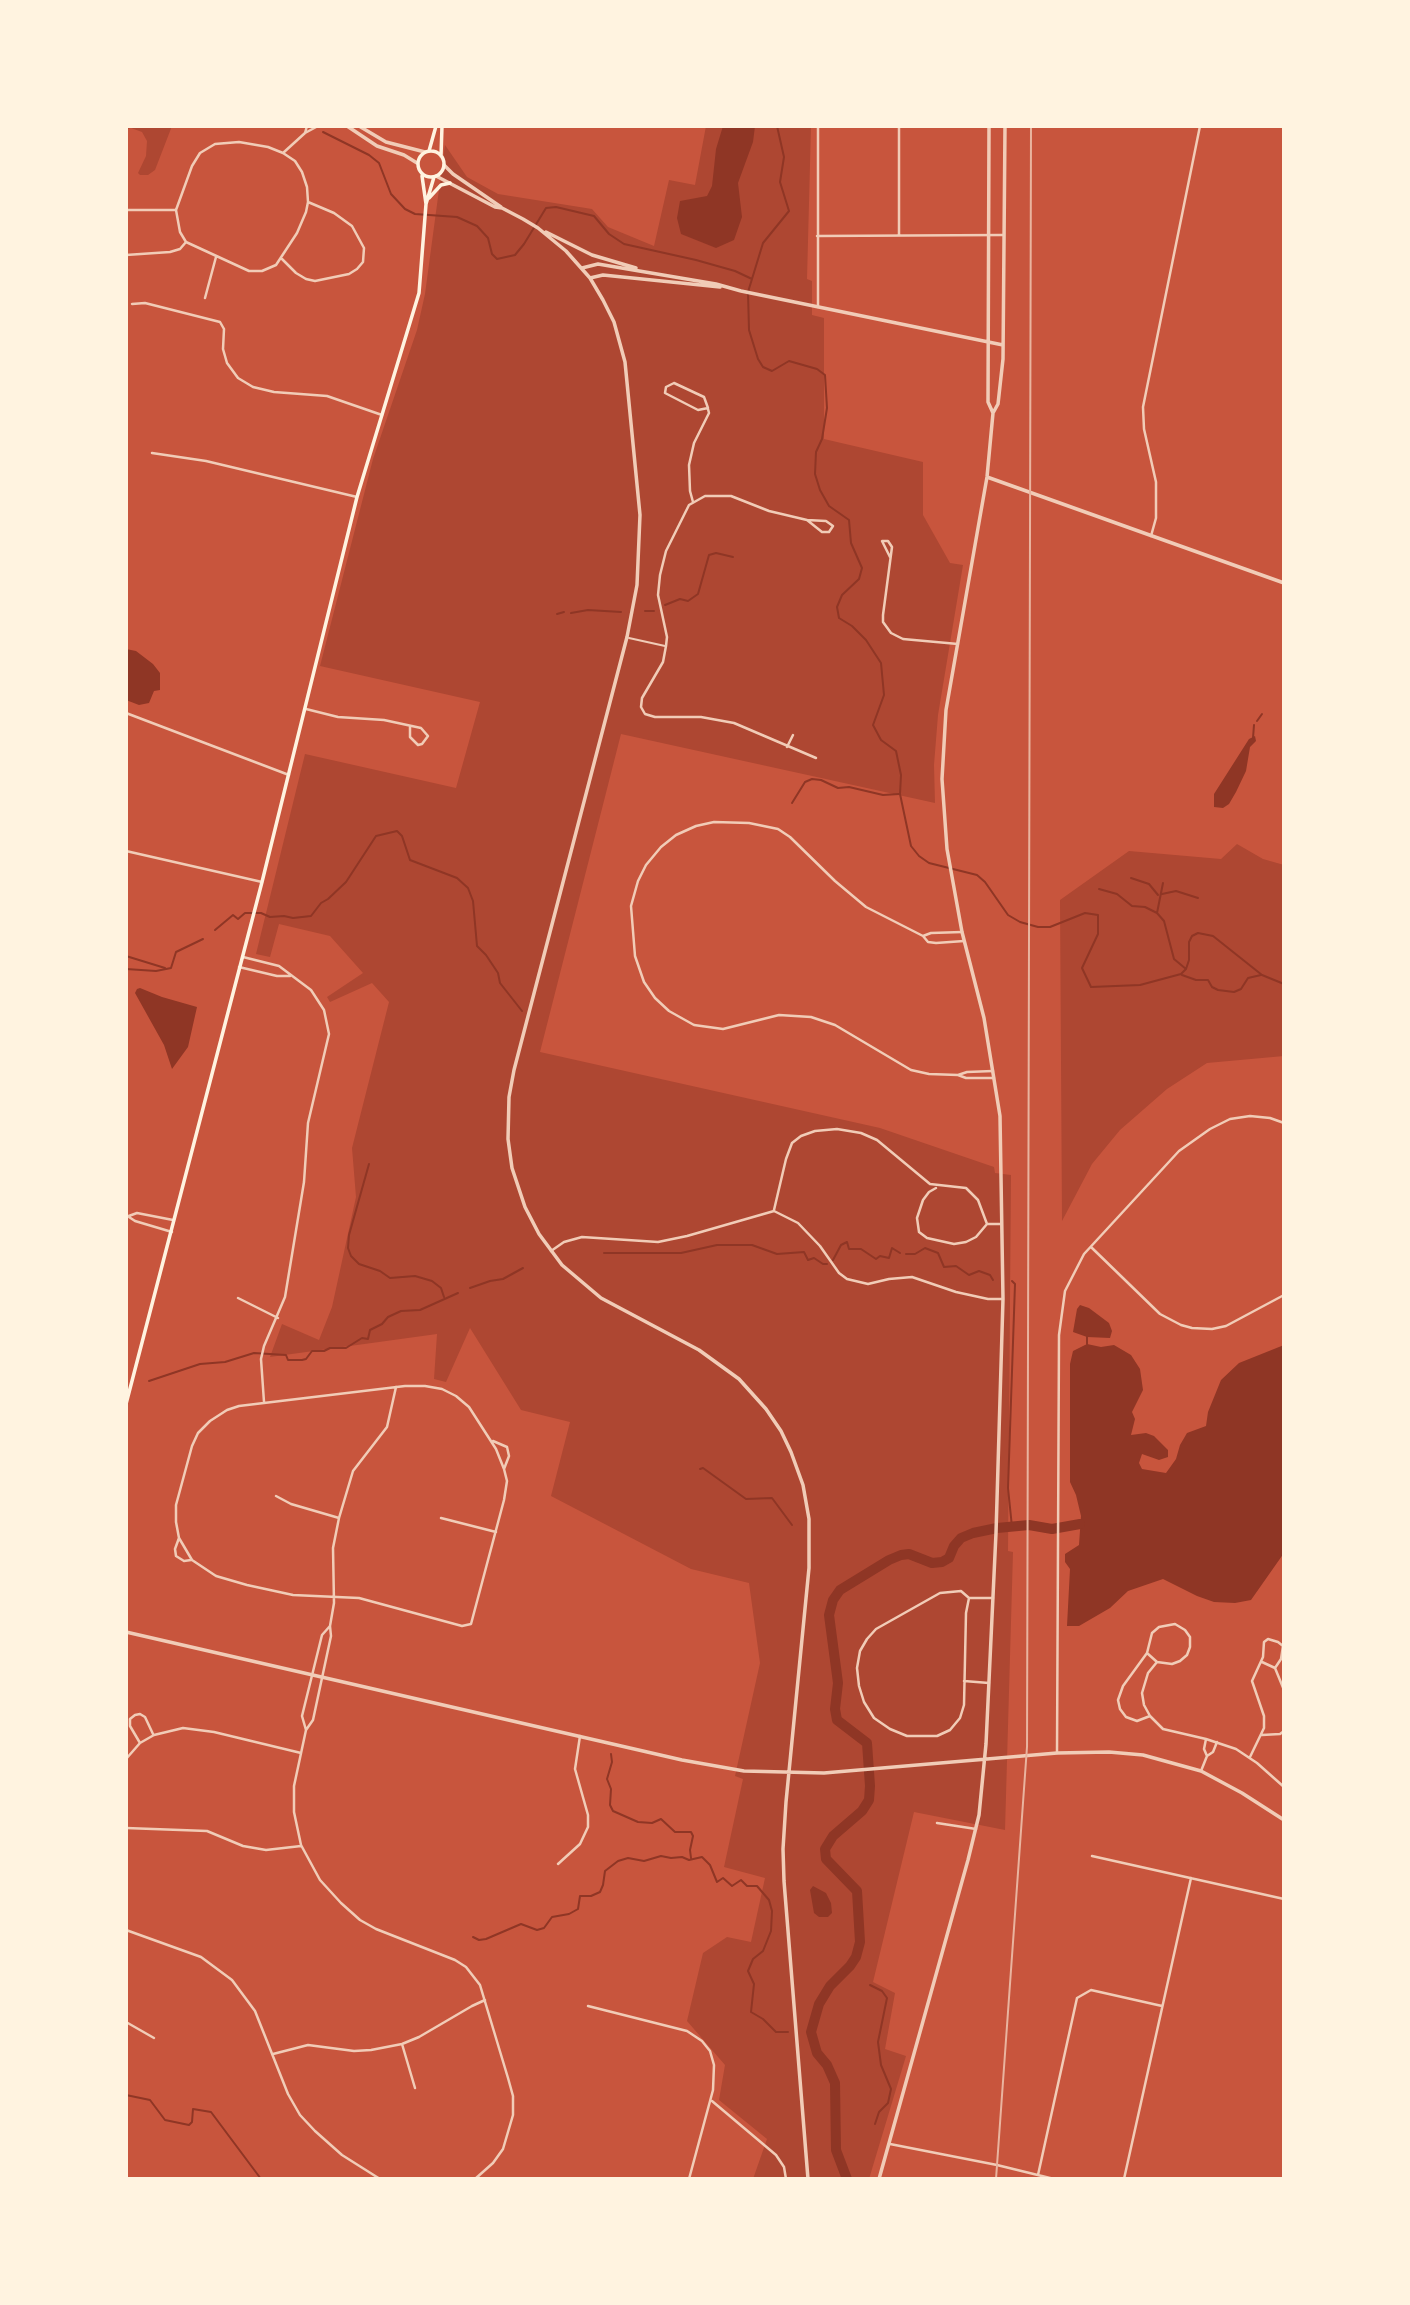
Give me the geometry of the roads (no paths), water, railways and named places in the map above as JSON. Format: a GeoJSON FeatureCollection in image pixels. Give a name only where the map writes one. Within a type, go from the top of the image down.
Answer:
{"type":"FeatureCollection","features":[{"type":"Feature","properties":{"kind":"main road"},"geometry":{"type":"LineString","coordinates":[[427,152],[436,126]]}},
{"type":"Feature","properties":{"kind":"main road"},"geometry":{"type":"LineString","coordinates":[[422,174],[435,176],[442,172],[442,126]]}},
{"type":"Feature","properties":{"kind":"main road"},"geometry":{"type":"LineString","coordinates":[[126,1404],[262,882],[357,498],[419,293],[426,207],[422,174],[417,163],[420,156],[427,152],[435,152],[441,156]]}},
{"type":"Feature","properties":{"kind":"main road"},"geometry":{"type":"LineString","coordinates":[[426,207],[435,176]]}},
{"type":"Feature","properties":{"kind":"main road"},"geometry":{"type":"LineString","coordinates":[[429,198],[441,185],[450,183]]}},
{"type":"Feature","properties":{"kind":"street"},"geometry":{"type":"LineString","coordinates":[[305,133],[307,126]]}},
{"type":"Feature","properties":{"kind":"street"},"geometry":{"type":"LineString","coordinates":[[283,153],[305,133],[318,126]]}},
{"type":"Feature","properties":{"kind":"street"},"geometry":{"type":"LineString","coordinates":[[347,126],[377,146],[404,155],[417,163]]}},
{"type":"Feature","properties":{"kind":"street"},"geometry":{"type":"LineString","coordinates":[[359,126],[386,142],[427,152]]}},
{"type":"Feature","properties":{"kind":"street"},"geometry":{"type":"LineString","coordinates":[[818,126],[818,306]]}},
{"type":"Feature","properties":{"kind":"street"},"geometry":{"type":"LineString","coordinates":[[899,126],[899,236]]}},
{"type":"Feature","properties":{"kind":"street"},"geometry":{"type":"LineString","coordinates":[[989,126],[988,402],[993,413]]}},
{"type":"Feature","properties":{"kind":"street"},"geometry":{"type":"LineString","coordinates":[[879,2179],[976,1829],[989,1683],[1003,1299],[1000,1116],[984,1018],[962,932],[948,854],[943,812],[943,750],[946,710],[987,477],[993,413],[998,404],[1003,345],[1005,126]]}},
{"type":"Feature","properties":{"kind":"street"},"geometry":{"type":"LineString","coordinates":[[1151,536],[1156,518],[1156,482],[1144,429],[1143,407],[1200,126]]}},
{"type":"Feature","properties":{"kind":"street"},"geometry":{"type":"LineString","coordinates":[[222,142],[268,146],[295,161],[307,187],[308,202],[302,223],[282,259],[270,269],[255,272],[186,243],[180,232],[176,210],[195,160],[209,146],[222,142]]}},
{"type":"Feature","properties":{"kind":"street"},"geometry":{"type":"LineString","coordinates":[[444,165],[502,208],[539,229],[592,255],[654,274]]}},
{"type":"Feature","properties":{"kind":"street"},"geometry":{"type":"LineString","coordinates":[[435,176],[495,207],[502,208]]}},
{"type":"Feature","properties":{"kind":"street"},"geometry":{"type":"LineString","coordinates":[[282,259],[296,273],[315,281],[349,274],[363,262],[364,248],[352,226],[334,213],[308,202]]}},
{"type":"Feature","properties":{"kind":"street"},"geometry":{"type":"LineString","coordinates":[[126,210],[176,210]]}},
{"type":"Feature","properties":{"kind":"street"},"geometry":{"type":"LineString","coordinates":[[539,229],[582,268],[614,322],[627,373],[640,537],[637,585],[627,637],[514,1070],[509,1097],[508,1139],[514,1178],[530,1217],[551,1251],[576,1279],[601,1298],[699,1350],[739,1379],[781,1431],[803,1485],[809,1519],[809,1567],[783,1849],[808,2179]]}},
{"type":"Feature","properties":{"kind":"street"},"geometry":{"type":"LineString","coordinates":[[817,236],[1005,235]]}},
{"type":"Feature","properties":{"kind":"street"},"geometry":{"type":"LineString","coordinates":[[126,255],[170,252],[180,249],[186,243]]}},
{"type":"Feature","properties":{"kind":"street"},"geometry":{"type":"LineString","coordinates":[[205,298],[216,257]]}},
{"type":"Feature","properties":{"kind":"street"},"geometry":{"type":"LineString","coordinates":[[582,268],[598,264],[654,274],[1003,345]]}},
{"type":"Feature","properties":{"kind":"street"},"geometry":{"type":"LineString","coordinates":[[590,278],[603,275],[722,287]]}},
{"type":"Feature","properties":{"kind":"street"},"geometry":{"type":"LineString","coordinates":[[132,304],[145,303],[220,322],[224,329],[223,349],[227,363],[238,378],[253,387],[274,392],[327,396],[382,415]]}},
{"type":"Feature","properties":{"kind":"street"},"geometry":{"type":"LineString","coordinates":[[693,502],[689,465],[698,432],[709,413],[708,408],[704,397],[674,383],[669,384],[664,391],[698,410],[708,408]]}},
{"type":"Feature","properties":{"kind":"street"},"geometry":{"type":"LineString","coordinates":[[152,453],[216,463],[357,498]]}},
{"type":"Feature","properties":{"kind":"street"},"geometry":{"type":"LineString","coordinates":[[987,477],[1284,583]]}},
{"type":"Feature","properties":{"kind":"street"},"geometry":{"type":"LineString","coordinates":[[807,520],[822,532],[829,532],[833,526],[826,521],[807,520],[769,511],[731,496],[705,496],[689,505],[666,551],[660,575],[658,595],[665,626],[666,646],[658,673],[642,698],[641,707],[645,714],[665,718],[719,719],[734,723],[816,758]]}},
{"type":"Feature","properties":{"kind":"street"},"geometry":{"type":"LineString","coordinates":[[890,556],[883,622],[891,633],[903,639],[958,645]]}},
{"type":"Feature","properties":{"kind":"street"},"geometry":{"type":"LineString","coordinates":[[305,709],[338,717],[384,720],[410,726],[426,732],[428,736],[422,744],[414,742],[410,737],[410,726]]}},
{"type":"Feature","properties":{"kind":"street"},"geometry":{"type":"LineString","coordinates":[[126,713],[289,775]]}},
{"type":"Feature","properties":{"kind":"street"},"geometry":{"type":"LineString","coordinates":[[787,747],[793,735]]}},
{"type":"Feature","properties":{"kind":"street"},"geometry":{"type":"LineString","coordinates":[[965,941],[928,942],[923,936],[866,907],[778,829],[749,823],[714,822],[676,835],[661,847],[646,865],[631,906],[635,956],[644,982],[655,998],[669,1011],[692,1024],[723,1029],[779,1015],[811,1017],[835,1025],[911,1070],[966,1078],[994,1078]]}},
{"type":"Feature","properties":{"kind":"street"},"geometry":{"type":"LineString","coordinates":[[126,850],[262,882]]}},
{"type":"Feature","properties":{"kind":"street"},"geometry":{"type":"LineString","coordinates":[[923,936],[931,933],[962,932]]}},
{"type":"Feature","properties":{"kind":"street"},"geometry":{"type":"LineString","coordinates":[[242,957],[279,966],[290,976]]}},
{"type":"Feature","properties":{"kind":"street"},"geometry":{"type":"LineString","coordinates":[[239,967],[299,979],[312,990],[324,1010],[330,1034],[307,1123],[304,1182],[285,1297],[261,1359],[264,1402]]}},
{"type":"Feature","properties":{"kind":"street"},"geometry":{"type":"LineString","coordinates":[[957,1075],[993,1071]]}},
{"type":"Feature","properties":{"kind":"street"},"geometry":{"type":"LineString","coordinates":[[1057,1753],[1059,1335],[1061,1307],[1071,1276],[1078,1262],[1179,1151],[1210,1129],[1230,1119],[1250,1116],[1284,1123]]}},
{"type":"Feature","properties":{"kind":"street"},"geometry":{"type":"LineString","coordinates":[[774,1211],[792,1143],[801,1136],[831,1129],[849,1130],[877,1140],[925,1180],[938,1186],[957,1185],[970,1191],[987,1224]]}},
{"type":"Feature","properties":{"kind":"street"},"geometry":{"type":"LineString","coordinates":[[938,1186],[923,1200],[917,1218],[919,1232],[927,1238],[954,1244],[976,1237],[987,1224],[1003,1224]]}},
{"type":"Feature","properties":{"kind":"street"},"geometry":{"type":"LineString","coordinates":[[551,1251],[564,1242],[582,1237],[643,1242],[677,1238],[774,1211],[798,1223],[821,1246],[843,1276],[858,1283],[872,1284],[912,1277],[956,1292],[988,1299],[1003,1299]]}},
{"type":"Feature","properties":{"kind":"street"},"geometry":{"type":"LineString","coordinates":[[128,1217],[137,1213],[175,1220]]}},
{"type":"Feature","properties":{"kind":"street"},"geometry":{"type":"LineString","coordinates":[[128,1217],[172,1232]]}},
{"type":"Feature","properties":{"kind":"street"},"geometry":{"type":"LineString","coordinates":[[1091,1247],[1160,1314],[1192,1328],[1212,1329],[1226,1325],[1284,1295]]}},
{"type":"Feature","properties":{"kind":"street"},"geometry":{"type":"LineString","coordinates":[[238,1298],[278,1318]]}},
{"type":"Feature","properties":{"kind":"street"},"geometry":{"type":"LineString","coordinates":[[425,1386],[442,1389],[469,1407],[490,1440],[507,1481],[471,1624],[462,1626],[359,1598],[293,1595],[228,1580],[205,1571],[192,1560],[179,1538],[176,1505],[189,1454],[198,1433],[227,1410],[264,1402],[425,1386]]}},
{"type":"Feature","properties":{"kind":"street"},"geometry":{"type":"LineString","coordinates":[[396,1387],[387,1427],[353,1471],[340,1518],[333,1548],[331,1636],[313,1720],[306,1730],[294,1786],[294,1812],[301,1846],[320,1880],[360,1920],[455,1960],[476,1979],[485,2000],[513,2096],[513,2115],[503,2149],[493,2163],[475,2179]]}},
{"type":"Feature","properties":{"kind":"street"},"geometry":{"type":"LineString","coordinates":[[490,1440],[507,1447],[509,1456],[504,1469]]}},
{"type":"Feature","properties":{"kind":"street"},"geometry":{"type":"LineString","coordinates":[[276,1496],[291,1504],[340,1518]]}},
{"type":"Feature","properties":{"kind":"street"},"geometry":{"type":"LineString","coordinates":[[441,1518],[496,1532]]}},
{"type":"Feature","properties":{"kind":"street"},"geometry":{"type":"LineString","coordinates":[[179,1538],[175,1549],[176,1556],[184,1561],[192,1560]]}},
{"type":"Feature","properties":{"kind":"street"},"geometry":{"type":"LineString","coordinates":[[969,1598],[966,1613],[964,1705],[960,1718],[950,1730],[936,1736],[907,1736],[874,1718],[864,1702],[856,1668],[860,1651],[876,1629],[940,1593],[961,1591],[969,1598],[993,1598]]}},
{"type":"Feature","properties":{"kind":"street"},"geometry":{"type":"LineString","coordinates":[[1147,1653],[1157,1662],[1172,1664],[1187,1655],[1190,1637],[1181,1626],[1169,1623],[1159,1627],[1149,1639],[1147,1653],[1123,1686],[1118,1700],[1126,1717],[1137,1721],[1150,1716]]}},
{"type":"Feature","properties":{"kind":"street"},"geometry":{"type":"LineString","coordinates":[[306,1730],[302,1716],[322,1635],[330,1626]]}},
{"type":"Feature","properties":{"kind":"street"},"geometry":{"type":"LineString","coordinates":[[126,1632],[580,1737],[758,1773],[879,1770],[1057,1753],[1109,1752],[1143,1755],[1201,1771],[1284,1820]]}},
{"type":"Feature","properties":{"kind":"street"},"geometry":{"type":"LineString","coordinates":[[1250,1757],[1262,1735],[1264,1716],[1252,1681],[1261,1662],[1264,1642],[1268,1639],[1278,1642],[1283,1650],[1275,1668]]}},
{"type":"Feature","properties":{"kind":"street"},"geometry":{"type":"LineString","coordinates":[[1157,1662],[1148,1673],[1142,1693],[1150,1716],[1163,1729],[1217,1742],[1250,1757],[1284,1787]]}},
{"type":"Feature","properties":{"kind":"street"},"geometry":{"type":"LineString","coordinates":[[1261,1662],[1275,1668],[1284,1690]]}},
{"type":"Feature","properties":{"kind":"street"},"geometry":{"type":"LineString","coordinates":[[964,1681],[989,1683]]}},
{"type":"Feature","properties":{"kind":"street"},"geometry":{"type":"LineString","coordinates":[[140,1743],[130,1726],[130,1719],[135,1715],[145,1717],[154,1735]]}},
{"type":"Feature","properties":{"kind":"street"},"geometry":{"type":"LineString","coordinates":[[126,1759],[140,1743],[154,1735],[183,1728],[301,1753]]}},
{"type":"Feature","properties":{"kind":"street"},"geometry":{"type":"LineString","coordinates":[[1262,1735],[1280,1734],[1284,1731]]}},
{"type":"Feature","properties":{"kind":"street"},"geometry":{"type":"LineString","coordinates":[[558,1864],[580,1844],[588,1826],[588,1815],[575,1769],[580,1737]]}},
{"type":"Feature","properties":{"kind":"street"},"geometry":{"type":"LineString","coordinates":[[1206,1739],[1204,1749],[1207,1756]]}},
{"type":"Feature","properties":{"kind":"street"},"geometry":{"type":"LineString","coordinates":[[1201,1771],[1217,1742]]}},
{"type":"Feature","properties":{"kind":"street"},"geometry":{"type":"LineString","coordinates":[[937,1822],[976,1829]]}},
{"type":"Feature","properties":{"kind":"street"},"geometry":{"type":"LineString","coordinates":[[126,1828],[207,1831],[243,1846],[266,1850],[301,1846]]}},
{"type":"Feature","properties":{"kind":"street"},"geometry":{"type":"LineString","coordinates":[[1092,1856],[1284,1899]]}},
{"type":"Feature","properties":{"kind":"street"},"geometry":{"type":"LineString","coordinates":[[1124,2179],[1191,1878]]}},
{"type":"Feature","properties":{"kind":"street"},"geometry":{"type":"LineString","coordinates":[[126,1930],[185,1949],[216,1967],[244,1994],[273,2054],[288,2094],[307,2123],[342,2155],[380,2179]]}},
{"type":"Feature","properties":{"kind":"street"},"geometry":{"type":"LineString","coordinates":[[1038,2175],[1077,1998],[1083,1993],[1097,1990],[1162,2006]]}},
{"type":"Feature","properties":{"kind":"street"},"geometry":{"type":"LineString","coordinates":[[273,2054],[308,2045],[354,2051],[402,2044],[485,2000]]}},
{"type":"Feature","properties":{"kind":"street"},"geometry":{"type":"LineString","coordinates":[[588,2006],[687,2031],[708,2047],[714,2065],[712,2101],[689,2179]]}},
{"type":"Feature","properties":{"kind":"street"},"geometry":{"type":"LineString","coordinates":[[126,2022],[154,2038]]}},
{"type":"Feature","properties":{"kind":"street"},"geometry":{"type":"LineString","coordinates":[[402,2044],[415,2088]]}},
{"type":"Feature","properties":{"kind":"street"},"geometry":{"type":"LineString","coordinates":[[712,2101],[776,2155],[784,2168],[786,2179]]}},
{"type":"Feature","properties":{"kind":"street"},"geometry":{"type":"LineString","coordinates":[[889,2144],[1054,2179]]}},
{"type":"Feature","properties":{"kind":"lane"},"geometry":{"type":"LineString","coordinates":[[627,637],[666,646]]}},
{"type":"Feature","properties":{"kind":"waterway"},"geometry":{"type":"LineString","coordinates":[[777,126],[784,157],[780,182],[789,211],[763,243],[748,292],[749,330],[763,367],[772,371],[789,361],[817,369],[825,375],[827,408],[822,439],[816,452],[815,474],[829,506],[849,520],[851,543],[862,568],[859,579],[842,595],[837,607],[839,618],[866,640],[881,663],[884,695],[873,725],[881,740],[896,751],[901,775],[900,794],[911,846],[929,863],[977,875],[1008,915],[1020,922],[1050,927],[1085,913],[1098,915],[1098,934],[1082,968],[1091,987],[1140,985],[1181,974],[1189,960],[1189,942],[1192,936],[1198,933],[1213,936],[1262,975],[1284,984]]}},
{"type":"Feature","properties":{"kind":"waterway"},"geometry":{"type":"LineString","coordinates":[[323,132],[369,155],[379,163],[391,194],[405,209],[415,214],[457,217],[477,226],[488,238],[492,254],[497,259],[515,255],[546,208],[556,207],[594,216],[609,234],[624,244],[696,260],[735,271],[752,279]]}},
{"type":"Feature","properties":{"kind":"waterway"},"geometry":{"type":"LineString","coordinates":[[665,605],[680,599],[688,601],[698,594],[709,555],[716,553],[733,557]]}},
{"type":"Feature","properties":{"kind":"waterway"},"geometry":{"type":"LineString","coordinates":[[571,613],[588,610],[621,612]]}},
{"type":"Feature","properties":{"kind":"waterway"},"geometry":{"type":"LineString","coordinates":[[645,611],[654,611]]}},
{"type":"Feature","properties":{"kind":"waterway"},"geometry":{"type":"LineString","coordinates":[[557,614],[564,612]]}},
{"type":"Feature","properties":{"kind":"waterway"},"geometry":{"type":"LineString","coordinates":[[1257,721],[1262,714]]}},
{"type":"Feature","properties":{"kind":"waterway"},"geometry":{"type":"LineString","coordinates":[[1253,738],[1254,725]]}},
{"type":"Feature","properties":{"kind":"waterway"},"geometry":{"type":"LineString","coordinates":[[792,803],[805,782],[812,779],[838,788],[849,787],[883,795],[899,794]]}},
{"type":"Feature","properties":{"kind":"waterway"},"geometry":{"type":"LineString","coordinates":[[215,930],[233,915],[238,919],[245,913],[261,913],[270,917],[311,916],[321,903],[346,882],[376,836],[397,831],[402,836],[410,860],[457,878],[468,888],[473,901],[477,946],[486,955],[498,973],[500,983],[522,1011]]}},
{"type":"Feature","properties":{"kind":"waterway"},"geometry":{"type":"LineString","coordinates":[[1131,878],[1149,884],[1158,895]]}},
{"type":"Feature","properties":{"kind":"waterway"},"geometry":{"type":"LineString","coordinates":[[1163,883],[1157,913],[1164,921],[1174,959],[1186,969]]}},
{"type":"Feature","properties":{"kind":"waterway"},"geometry":{"type":"LineString","coordinates":[[1099,889],[1117,894],[1132,906],[1145,907],[1157,913]]}},
{"type":"Feature","properties":{"kind":"waterway"},"geometry":{"type":"LineString","coordinates":[[1162,894],[1176,891],[1198,898]]}},
{"type":"Feature","properties":{"kind":"waterway"},"geometry":{"type":"LineString","coordinates":[[126,969],[156,971],[171,968],[176,952],[203,939]]}},
{"type":"Feature","properties":{"kind":"waterway"},"geometry":{"type":"LineString","coordinates":[[126,956],[165,968]]}},
{"type":"Feature","properties":{"kind":"waterway"},"geometry":{"type":"LineString","coordinates":[[1182,975],[1196,980],[1208,980],[1212,987],[1218,990],[1234,992],[1241,989],[1248,978],[1261,975]]}},
{"type":"Feature","properties":{"kind":"waterway"},"geometry":{"type":"LineString","coordinates":[[369,1164],[349,1235],[348,1248],[351,1256],[359,1264],[380,1271],[390,1278],[415,1276],[432,1281],[441,1288],[444,1297]]}},
{"type":"Feature","properties":{"kind":"waterway"},"geometry":{"type":"LineString","coordinates":[[833,1260],[841,1245],[847,1242],[849,1249],[861,1249],[876,1259],[880,1256],[889,1258],[892,1248],[900,1253]]}},
{"type":"Feature","properties":{"kind":"waterway"},"geometry":{"type":"LineString","coordinates":[[604,1253],[681,1253],[717,1245],[752,1245],[777,1254],[804,1252],[808,1260],[814,1258],[827,1264]]}},
{"type":"Feature","properties":{"kind":"waterway"},"geometry":{"type":"LineString","coordinates":[[906,1254],[915,1254],[925,1248],[938,1253],[944,1267],[956,1266],[969,1275],[979,1271],[990,1275],[993,1280]]}},
{"type":"Feature","properties":{"kind":"waterway"},"geometry":{"type":"LineString","coordinates":[[470,1288],[503,1279],[523,1268]]}},
{"type":"Feature","properties":{"kind":"waterway"},"geometry":{"type":"LineString","coordinates":[[1012,1281],[1015,1284],[1008,1488],[1012,1527]]}},
{"type":"Feature","properties":{"kind":"waterway"},"geometry":{"type":"LineString","coordinates":[[149,1381],[200,1364],[225,1362],[254,1353],[286,1355],[288,1360],[302,1360],[312,1351],[346,1348],[362,1338],[368,1339],[370,1330],[382,1324],[388,1317],[401,1311],[420,1310],[458,1293]]}},
{"type":"Feature","properties":{"kind":"waterway"},"geometry":{"type":"LineString","coordinates":[[1087,1337],[1087,1344]]}},
{"type":"Feature","properties":{"kind":"waterway"},"geometry":{"type":"LineString","coordinates":[[700,1469],[703,1468],[746,1499],[772,1498],[792,1525]]}},
{"type":"Feature","properties":{"kind":"waterway"},"geometry":{"type":"LineString","coordinates":[[847,2179],[836,2150],[835,2083],[827,2065],[817,2053],[811,2032],[819,2004],[830,1986],[856,1957],[860,1942],[857,1891],[826,1859],[825,1849],[833,1836],[862,1811],[869,1800],[870,1786],[867,1743],[837,1720],[835,1709],[838,1683],[829,1615],[833,1600],[840,1590],[901,1555],[909,1554],[932,1563],[942,1562],[949,1558],[961,1538],[973,1533],[1029,1525],[1052,1529],[1080,1524]]}},
{"type":"Feature","properties":{"kind":"waterway"},"geometry":{"type":"LineString","coordinates":[[611,1754],[612,1762],[607,1779],[613,1811],[638,1822],[652,1823],[661,1819],[675,1832],[691,1832],[691,1858]]}},
{"type":"Feature","properties":{"kind":"waterway"},"geometry":{"type":"LineString","coordinates":[[473,1937],[486,1939],[521,1924],[537,1930],[544,1928],[552,1917],[569,1914],[578,1909],[580,1896],[591,1896],[600,1892],[605,1871],[618,1861],[628,1858],[644,1861],[661,1856],[689,1860],[702,1857],[710,1865],[717,1882],[723,1878],[732,1886],[741,1880],[747,1886],[757,1886],[769,1900],[772,1911],[771,1931],[763,1951],[753,1959],[748,1971],[754,1984],[751,2012],[776,2032],[788,2032]]}},
{"type":"Feature","properties":{"kind":"waterway"},"geometry":{"type":"LineString","coordinates":[[870,1985],[882,1991],[887,1998],[878,2042],[881,2065],[891,2089],[888,2103],[879,2112],[875,2124]]}},
{"type":"Feature","properties":{"kind":"waterway"},"geometry":{"type":"LineString","coordinates":[[126,2095],[150,2100],[165,2120],[189,2125],[192,2122],[193,2109],[211,2112],[261,2179]]}},
{"type":"Feature","properties":{"kind":"railway"},"geometry":{"type":"LineString","coordinates":[[996,2179],[1027,1747],[1031,126]]}}]}
